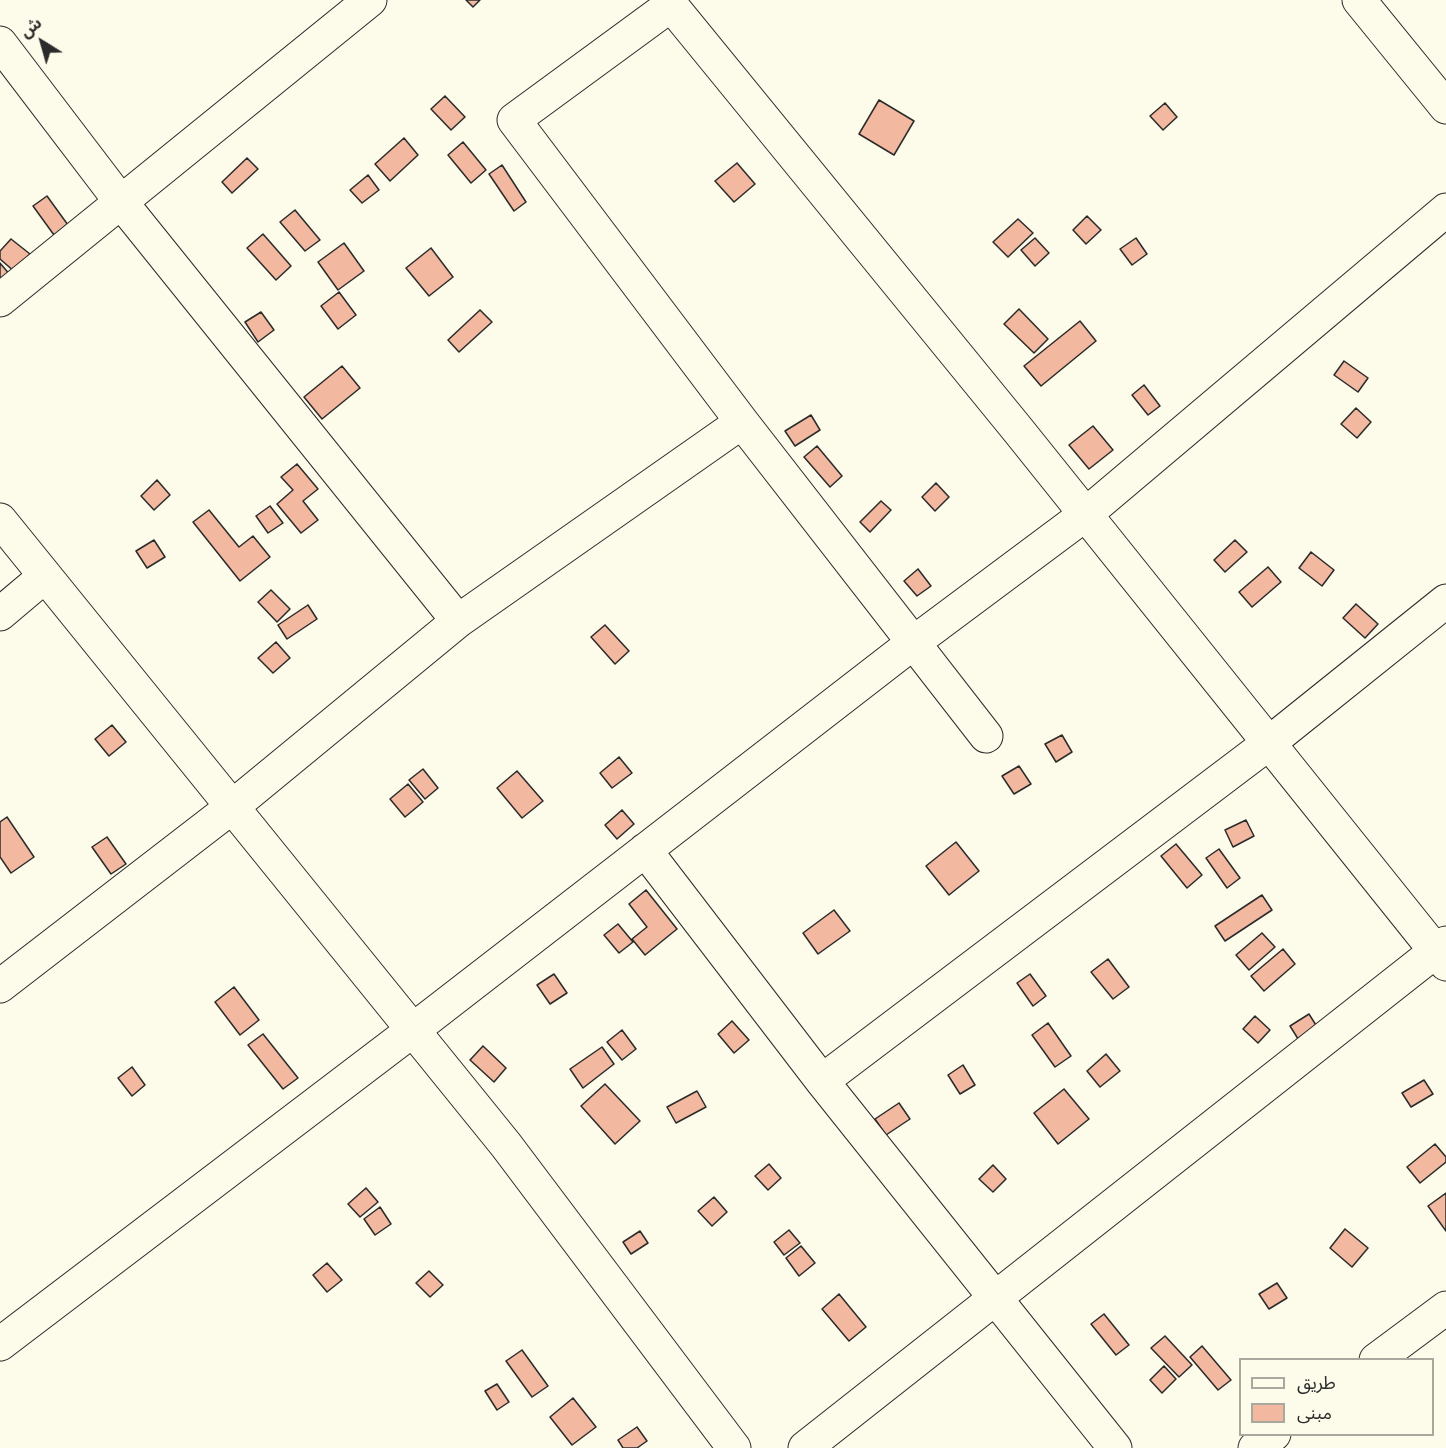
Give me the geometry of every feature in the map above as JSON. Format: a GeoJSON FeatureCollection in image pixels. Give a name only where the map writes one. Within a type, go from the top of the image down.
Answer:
{"type":"FeatureCollection","features":[{"type":"Feature","properties":{"kind":"street"},"geometry":{"type":"LineString","coordinates":[[0,300],[370,0]]}},
{"type":"Feature","properties":{"kind":"street"},"geometry":{"type":"LineString","coordinates":[[1359,0],[1446,107]]}},
{"type":"Feature","properties":{"kind":"street"},"geometry":{"type":"LineString","coordinates":[[805,1448],[994,1299],[1443,953],[1269,743],[1086,514],[669,3],[514,120],[742,422],[986,736]]}},
{"type":"Feature","properties":{"kind":"street"},"geometry":{"type":"LineString","coordinates":[[0,43],[121,202],[458,621]]}},
{"type":"Feature","properties":{"kind":"street"},"geometry":{"type":"LineString","coordinates":[[0,1344],[413,1030],[913,642],[1086,514],[1446,210]]}},
{"type":"Feature","properties":{"kind":"street"},"geometry":{"type":"LineString","coordinates":[[0,986],[232,807],[458,621],[742,422]]}},
{"type":"Feature","properties":{"kind":"street"},"geometry":{"type":"LineString","coordinates":[[0,520],[506,1145],[734,1448]]}},
{"type":"Feature","properties":{"kind":"street"},"geometry":{"type":"LineString","coordinates":[[0,614],[45,576]]}},
{"type":"Feature","properties":{"kind":"street"},"geometry":{"type":"LineString","coordinates":[[822,1082],[1269,743],[1446,601]]}},
{"type":"Feature","properties":{"kind":"street"},"geometry":{"type":"LineString","coordinates":[[645,850],[822,1082],[1115,1448]]}},
{"type":"Feature","properties":{"kind":"street"},"geometry":{"type":"LineString","coordinates":[[1377,1358],[1446,1308]]}},
{"type":"Feature","properties":{"kind":"street"},"geometry":{"type":"LineString","coordinates":[[1255,1448],[1271,1436]]}},
{"type":"Feature","properties":{"kind":"building"},"geometry":{"type":"Polygon","coordinates":[[[466,0],[480,0],[473,7],[466,0]]]}},
{"type":"Feature","properties":{"kind":"building"},"geometry":{"type":"Polygon","coordinates":[[[445,96],[465,117],[451,130],[431,109],[445,96]]]}},
{"type":"Feature","properties":{"kind":"building"},"geometry":{"type":"Polygon","coordinates":[[[879,100],[914,121],[894,155],[859,134],[879,100]]]}},
{"type":"Feature","properties":{"kind":"building"},"geometry":{"type":"Polygon","coordinates":[[[1165,103],[1177,117],[1163,130],[1150,116],[1165,103]]]}},
{"type":"Feature","properties":{"kind":"building"},"geometry":{"type":"Polygon","coordinates":[[[404,138],[418,155],[390,181],[375,164],[404,138]]]}},
{"type":"Feature","properties":{"kind":"building"},"geometry":{"type":"Polygon","coordinates":[[[463,142],[486,170],[471,183],[448,155],[463,142]]]}},
{"type":"Feature","properties":{"kind":"building"},"geometry":{"type":"Polygon","coordinates":[[[247,158],[258,169],[232,193],[222,182],[247,158]]]}},
{"type":"Feature","properties":{"kind":"building"},"geometry":{"type":"Polygon","coordinates":[[[737,163],[755,184],[734,202],[715,181],[737,163]]]}},
{"type":"Feature","properties":{"kind":"building"},"geometry":{"type":"Polygon","coordinates":[[[502,165],[526,202],[514,211],[489,174],[502,165]]]}},
{"type":"Feature","properties":{"kind":"building"},"geometry":{"type":"Polygon","coordinates":[[[368,175],[379,190],[362,203],[350,190],[368,175]]]}},
{"type":"Feature","properties":{"kind":"building"},"geometry":{"type":"Polygon","coordinates":[[[47,196],[68,225],[54,235],[33,206],[47,196]]]}},
{"type":"Feature","properties":{"kind":"building"},"geometry":{"type":"Polygon","coordinates":[[[295,210],[320,240],[305,251],[280,222],[295,210]]]}},
{"type":"Feature","properties":{"kind":"building"},"geometry":{"type":"Polygon","coordinates":[[[1087,216],[1101,230],[1086,244],[1073,230],[1087,216]]]}},
{"type":"Feature","properties":{"kind":"building"},"geometry":{"type":"Polygon","coordinates":[[[1018,219],[1033,233],[1008,257],[993,242],[1018,219]]]}},
{"type":"Feature","properties":{"kind":"building"},"geometry":{"type":"Polygon","coordinates":[[[263,234],[291,266],[276,280],[247,248],[263,234]]]}},
{"type":"Feature","properties":{"kind":"building"},"geometry":{"type":"Polygon","coordinates":[[[1035,238],[1049,253],[1035,266],[1021,250],[1035,238]]]}},
{"type":"Feature","properties":{"kind":"building"},"geometry":{"type":"Polygon","coordinates":[[[1136,238],[1147,254],[1132,265],[1120,249],[1136,238]]]}},
{"type":"Feature","properties":{"kind":"building"},"geometry":{"type":"Polygon","coordinates":[[[11,239],[30,254],[15,272],[0,259],[0,251],[11,239]]]}},
{"type":"Feature","properties":{"kind":"building"},"geometry":{"type":"Polygon","coordinates":[[[344,243],[364,271],[338,290],[318,262],[344,243]]]}},
{"type":"Feature","properties":{"kind":"building"},"geometry":{"type":"Polygon","coordinates":[[[431,248],[453,277],[429,296],[406,268],[431,248]]]}},
{"type":"Feature","properties":{"kind":"building"},"geometry":{"type":"Polygon","coordinates":[[[0,263],[11,276],[0,286],[0,263]]]}},
{"type":"Feature","properties":{"kind":"building"},"geometry":{"type":"Polygon","coordinates":[[[339,292],[356,315],[338,329],[321,306],[339,292]]]}},
{"type":"Feature","properties":{"kind":"building"},"geometry":{"type":"Polygon","coordinates":[[[1019,309],[1048,339],[1034,353],[1004,324],[1019,309]]]}},
{"type":"Feature","properties":{"kind":"building"},"geometry":{"type":"Polygon","coordinates":[[[480,310],[492,322],[459,352],[448,340],[480,310]]]}},
{"type":"Feature","properties":{"kind":"building"},"geometry":{"type":"Polygon","coordinates":[[[261,312],[274,330],[258,342],[245,322],[261,312]]]}},
{"type":"Feature","properties":{"kind":"building"},"geometry":{"type":"Polygon","coordinates":[[[1080,321],[1096,341],[1041,386],[1024,366],[1080,321]]]}},
{"type":"Feature","properties":{"kind":"building"},"geometry":{"type":"Polygon","coordinates":[[[1344,361],[1368,378],[1358,392],[1334,375],[1344,361]]]}},
{"type":"Feature","properties":{"kind":"building"},"geometry":{"type":"Polygon","coordinates":[[[342,366],[360,388],[322,419],[304,397],[342,366]]]}},
{"type":"Feature","properties":{"kind":"building"},"geometry":{"type":"Polygon","coordinates":[[[1144,385],[1160,406],[1148,415],[1132,395],[1144,385]]]}},
{"type":"Feature","properties":{"kind":"building"},"geometry":{"type":"Polygon","coordinates":[[[1356,408],[1371,422],[1357,438],[1341,424],[1356,408]]]}},
{"type":"Feature","properties":{"kind":"building"},"geometry":{"type":"Polygon","coordinates":[[[811,415],[820,430],[795,446],[785,431],[811,415]]]}},
{"type":"Feature","properties":{"kind":"building"},"geometry":{"type":"Polygon","coordinates":[[[1093,426],[1113,450],[1089,469],[1069,445],[1093,426]]]}},
{"type":"Feature","properties":{"kind":"building"},"geometry":{"type":"Polygon","coordinates":[[[817,446],[842,476],[830,487],[804,457],[817,446]]]}},
{"type":"Feature","properties":{"kind":"building"},"geometry":{"type":"Polygon","coordinates":[[[297,464],[318,489],[303,501],[318,520],[301,533],[277,504],[293,490],[281,477],[297,464]]]}},
{"type":"Feature","properties":{"kind":"building"},"geometry":{"type":"Polygon","coordinates":[[[157,480],[170,495],[154,510],[141,496],[157,480]]]}},
{"type":"Feature","properties":{"kind":"building"},"geometry":{"type":"Polygon","coordinates":[[[936,483],[949,497],[935,511],[922,497],[936,483]]]}},
{"type":"Feature","properties":{"kind":"building"},"geometry":{"type":"Polygon","coordinates":[[[881,501],[891,510],[870,532],[860,522],[881,501]]]}},
{"type":"Feature","properties":{"kind":"building"},"geometry":{"type":"Polygon","coordinates":[[[270,506],[283,523],[268,533],[256,516],[270,506]]]}},
{"type":"Feature","properties":{"kind":"building"},"geometry":{"type":"Polygon","coordinates":[[[209,510],[239,547],[253,536],[270,557],[240,581],[193,522],[209,510]]]}},
{"type":"Feature","properties":{"kind":"building"},"geometry":{"type":"Polygon","coordinates":[[[154,540],[165,557],[147,568],[136,551],[154,540]]]}},
{"type":"Feature","properties":{"kind":"building"},"geometry":{"type":"Polygon","coordinates":[[[1235,540],[1247,552],[1225,572],[1214,560],[1235,540]]]}},
{"type":"Feature","properties":{"kind":"building"},"geometry":{"type":"Polygon","coordinates":[[[1311,552],[1334,570],[1322,586],[1299,568],[1311,552]]]}},
{"type":"Feature","properties":{"kind":"building"},"geometry":{"type":"Polygon","coordinates":[[[1268,567],[1281,582],[1252,607],[1239,592],[1268,567]]]}},
{"type":"Feature","properties":{"kind":"building"},"geometry":{"type":"Polygon","coordinates":[[[918,569],[931,586],[917,596],[904,581],[918,569]]]}},
{"type":"Feature","properties":{"kind":"building"},"geometry":{"type":"Polygon","coordinates":[[[271,590],[290,609],[277,622],[258,602],[271,590]]]}},
{"type":"Feature","properties":{"kind":"building"},"geometry":{"type":"Polygon","coordinates":[[[1356,604],[1378,624],[1365,638],[1343,618],[1356,604]]]}},
{"type":"Feature","properties":{"kind":"building"},"geometry":{"type":"Polygon","coordinates":[[[308,605],[317,619],[287,639],[278,625],[308,605]]]}},
{"type":"Feature","properties":{"kind":"building"},"geometry":{"type":"Polygon","coordinates":[[[605,625],[629,651],[615,664],[591,637],[605,625]]]}},
{"type":"Feature","properties":{"kind":"building"},"geometry":{"type":"Polygon","coordinates":[[[276,642],[290,658],[273,673],[258,658],[276,642]]]}},
{"type":"Feature","properties":{"kind":"building"},"geometry":{"type":"Polygon","coordinates":[[[112,725],[126,742],[109,756],[95,739],[112,725]]]}},
{"type":"Feature","properties":{"kind":"building"},"geometry":{"type":"Polygon","coordinates":[[[1062,735],[1072,752],[1056,762],[1045,744],[1062,735]]]}},
{"type":"Feature","properties":{"kind":"building"},"geometry":{"type":"Polygon","coordinates":[[[619,757],[632,773],[612,788],[600,773],[619,757]]]}},
{"type":"Feature","properties":{"kind":"building"},"geometry":{"type":"Polygon","coordinates":[[[1019,766],[1031,784],[1014,794],[1002,776],[1019,766]]]}},
{"type":"Feature","properties":{"kind":"building"},"geometry":{"type":"Polygon","coordinates":[[[423,769],[438,788],[425,799],[409,780],[423,769]]]}},
{"type":"Feature","properties":{"kind":"building"},"geometry":{"type":"Polygon","coordinates":[[[517,771],[543,801],[522,818],[497,788],[517,771]]]}},
{"type":"Feature","properties":{"kind":"building"},"geometry":{"type":"Polygon","coordinates":[[[408,784],[423,802],[405,817],[390,799],[408,784]]]}},
{"type":"Feature","properties":{"kind":"building"},"geometry":{"type":"Polygon","coordinates":[[[622,810],[634,824],[617,839],[605,825],[622,810]]]}},
{"type":"Feature","properties":{"kind":"building"},"geometry":{"type":"Polygon","coordinates":[[[7,817],[34,857],[11,873],[0,857],[0,822],[7,817]]]}},
{"type":"Feature","properties":{"kind":"building"},"geometry":{"type":"Polygon","coordinates":[[[1246,820],[1254,836],[1233,847],[1225,830],[1246,820]]]}},
{"type":"Feature","properties":{"kind":"building"},"geometry":{"type":"Polygon","coordinates":[[[107,837],[126,864],[111,874],[92,847],[107,837]]]}},
{"type":"Feature","properties":{"kind":"building"},"geometry":{"type":"Polygon","coordinates":[[[956,842],[979,871],[949,895],[926,866],[956,842]]]}},
{"type":"Feature","properties":{"kind":"building"},"geometry":{"type":"Polygon","coordinates":[[[1176,844],[1202,875],[1187,888],[1161,856],[1176,844]]]}},
{"type":"Feature","properties":{"kind":"building"},"geometry":{"type":"Polygon","coordinates":[[[1219,849],[1240,878],[1227,888],[1206,858],[1219,849]]]}},
{"type":"Feature","properties":{"kind":"building"},"geometry":{"type":"Polygon","coordinates":[[[646,890],[677,929],[645,955],[632,939],[647,927],[629,904],[646,890]]]}},
{"type":"Feature","properties":{"kind":"building"},"geometry":{"type":"Polygon","coordinates":[[[1262,895],[1272,910],[1225,941],[1215,926],[1262,895]]]}},
{"type":"Feature","properties":{"kind":"building"},"geometry":{"type":"Polygon","coordinates":[[[834,910],[850,931],[818,954],[803,933],[834,910]]]}},
{"type":"Feature","properties":{"kind":"building"},"geometry":{"type":"Polygon","coordinates":[[[618,924],[633,942],[619,953],[604,935],[618,924]]]}},
{"type":"Feature","properties":{"kind":"building"},"geometry":{"type":"Polygon","coordinates":[[[1262,933],[1275,947],[1249,970],[1236,955],[1262,933]]]}},
{"type":"Feature","properties":{"kind":"building"},"geometry":{"type":"Polygon","coordinates":[[[1283,949],[1295,964],[1264,991],[1251,976],[1283,949]]]}},
{"type":"Feature","properties":{"kind":"building"},"geometry":{"type":"Polygon","coordinates":[[[1108,959],[1129,987],[1113,999],[1091,972],[1108,959]]]}},
{"type":"Feature","properties":{"kind":"building"},"geometry":{"type":"Polygon","coordinates":[[[554,974],[567,993],[550,1004],[537,985],[554,974]]]}},
{"type":"Feature","properties":{"kind":"building"},"geometry":{"type":"Polygon","coordinates":[[[1030,974],[1046,996],[1033,1006],[1017,983],[1030,974]]]}},
{"type":"Feature","properties":{"kind":"building"},"geometry":{"type":"Polygon","coordinates":[[[234,987],[259,1020],[240,1035],[215,1002],[234,987]]]}},
{"type":"Feature","properties":{"kind":"building"},"geometry":{"type":"Polygon","coordinates":[[[1309,1014],[1319,1030],[1300,1042],[1290,1026],[1309,1014]]]}},
{"type":"Feature","properties":{"kind":"building"},"geometry":{"type":"Polygon","coordinates":[[[1255,1016],[1270,1030],[1258,1043],[1243,1029],[1255,1016]]]}},
{"type":"Feature","properties":{"kind":"building"},"geometry":{"type":"Polygon","coordinates":[[[732,1021],[749,1040],[734,1053],[718,1034],[732,1021]]]}},
{"type":"Feature","properties":{"kind":"building"},"geometry":{"type":"Polygon","coordinates":[[[1048,1023],[1071,1056],[1055,1067],[1032,1035],[1048,1023]]]}},
{"type":"Feature","properties":{"kind":"building"},"geometry":{"type":"Polygon","coordinates":[[[622,1030],[636,1049],[622,1060],[607,1042],[622,1030]]]}},
{"type":"Feature","properties":{"kind":"building"},"geometry":{"type":"Polygon","coordinates":[[[263,1034],[298,1078],[283,1089],[248,1045],[263,1034]]]}},
{"type":"Feature","properties":{"kind":"building"},"geometry":{"type":"Polygon","coordinates":[[[483,1046],[506,1068],[494,1082],[470,1060],[483,1046]]]}},
{"type":"Feature","properties":{"kind":"building"},"geometry":{"type":"Polygon","coordinates":[[[602,1047],[614,1064],[583,1088],[570,1069],[602,1047]]]}},
{"type":"Feature","properties":{"kind":"building"},"geometry":{"type":"Polygon","coordinates":[[[1106,1054],[1120,1071],[1100,1087],[1087,1071],[1106,1054]]]}},
{"type":"Feature","properties":{"kind":"building"},"geometry":{"type":"Polygon","coordinates":[[[963,1065],[975,1085],[960,1094],[948,1075],[963,1065]]]}},
{"type":"Feature","properties":{"kind":"building"},"geometry":{"type":"Polygon","coordinates":[[[132,1067],[145,1085],[132,1096],[118,1078],[132,1067]]]}},
{"type":"Feature","properties":{"kind":"building"},"geometry":{"type":"Polygon","coordinates":[[[1424,1080],[1433,1094],[1411,1107],[1402,1093],[1424,1080]]]}},
{"type":"Feature","properties":{"kind":"building"},"geometry":{"type":"Polygon","coordinates":[[[605,1084],[640,1121],[615,1144],[581,1106],[605,1084]]]}},
{"type":"Feature","properties":{"kind":"building"},"geometry":{"type":"Polygon","coordinates":[[[1064,1089],[1089,1119],[1058,1144],[1034,1113],[1064,1089]]]}},
{"type":"Feature","properties":{"kind":"building"},"geometry":{"type":"Polygon","coordinates":[[[697,1091],[706,1107],[676,1123],[667,1107],[697,1091]]]}},
{"type":"Feature","properties":{"kind":"building"},"geometry":{"type":"Polygon","coordinates":[[[899,1103],[910,1119],[886,1135],[875,1119],[899,1103]]]}},
{"type":"Feature","properties":{"kind":"building"},"geometry":{"type":"Polygon","coordinates":[[[1435,1144],[1446,1157],[1446,1162],[1420,1183],[1407,1167],[1435,1144]]]}},
{"type":"Feature","properties":{"kind":"building"},"geometry":{"type":"Polygon","coordinates":[[[769,1164],[781,1178],[768,1190],[755,1176],[769,1164]]]}},
{"type":"Feature","properties":{"kind":"building"},"geometry":{"type":"Polygon","coordinates":[[[993,1165],[1006,1179],[993,1192],[979,1179],[993,1165]]]}},
{"type":"Feature","properties":{"kind":"building"},"geometry":{"type":"Polygon","coordinates":[[[366,1188],[378,1202],[360,1217],[348,1204],[366,1188]]]}},
{"type":"Feature","properties":{"kind":"building"},"geometry":{"type":"Polygon","coordinates":[[[1446,1193],[1446,1231],[1428,1206],[1446,1193]]]}},
{"type":"Feature","properties":{"kind":"building"},"geometry":{"type":"Polygon","coordinates":[[[714,1197],[727,1212],[712,1226],[698,1211],[714,1197]]]}},
{"type":"Feature","properties":{"kind":"building"},"geometry":{"type":"Polygon","coordinates":[[[380,1207],[391,1224],[375,1235],[364,1219],[380,1207]]]}},
{"type":"Feature","properties":{"kind":"building"},"geometry":{"type":"Polygon","coordinates":[[[1345,1229],[1368,1248],[1352,1267],[1330,1248],[1345,1229]]]}},
{"type":"Feature","properties":{"kind":"building"},"geometry":{"type":"Polygon","coordinates":[[[789,1230],[800,1243],[784,1255],[774,1242],[789,1230]]]}},
{"type":"Feature","properties":{"kind":"building"},"geometry":{"type":"Polygon","coordinates":[[[640,1231],[648,1243],[631,1254],[623,1242],[640,1231]]]}},
{"type":"Feature","properties":{"kind":"building"},"geometry":{"type":"Polygon","coordinates":[[[801,1246],[815,1263],[799,1276],[786,1258],[801,1246]]]}},
{"type":"Feature","properties":{"kind":"building"},"geometry":{"type":"Polygon","coordinates":[[[327,1263],[342,1280],[327,1292],[313,1275],[327,1263]]]}},
{"type":"Feature","properties":{"kind":"building"},"geometry":{"type":"Polygon","coordinates":[[[429,1271],[443,1285],[430,1297],[416,1283],[429,1271]]]}},
{"type":"Feature","properties":{"kind":"building"},"geometry":{"type":"Polygon","coordinates":[[[1277,1283],[1287,1298],[1269,1309],[1259,1294],[1277,1283]]]}},
{"type":"Feature","properties":{"kind":"building"},"geometry":{"type":"Polygon","coordinates":[[[839,1294],[866,1327],[849,1341],[822,1309],[839,1294]]]}},
{"type":"Feature","properties":{"kind":"building"},"geometry":{"type":"Polygon","coordinates":[[[1104,1314],[1129,1345],[1116,1355],[1091,1324],[1104,1314]]]}},
{"type":"Feature","properties":{"kind":"building"},"geometry":{"type":"Polygon","coordinates":[[[1165,1336],[1192,1365],[1179,1377],[1151,1348],[1165,1336]]]}},
{"type":"Feature","properties":{"kind":"building"},"geometry":{"type":"Polygon","coordinates":[[[1202,1346],[1231,1380],[1218,1390],[1190,1357],[1202,1346]]]}},
{"type":"Feature","properties":{"kind":"building"},"geometry":{"type":"Polygon","coordinates":[[[522,1350],[548,1386],[532,1397],[506,1361],[522,1350]]]}},
{"type":"Feature","properties":{"kind":"building"},"geometry":{"type":"Polygon","coordinates":[[[1164,1366],[1176,1379],[1162,1393],[1150,1380],[1164,1366]]]}},
{"type":"Feature","properties":{"kind":"building"},"geometry":{"type":"Polygon","coordinates":[[[497,1384],[509,1402],[497,1410],[485,1391],[497,1384]]]}},
{"type":"Feature","properties":{"kind":"building"},"geometry":{"type":"Polygon","coordinates":[[[573,1398],[596,1427],[572,1445],[550,1417],[573,1398]]]}},
{"type":"Feature","properties":{"kind":"building"},"geometry":{"type":"Polygon","coordinates":[[[637,1427],[647,1441],[637,1448],[623,1448],[618,1440],[637,1427]]]}}]}
